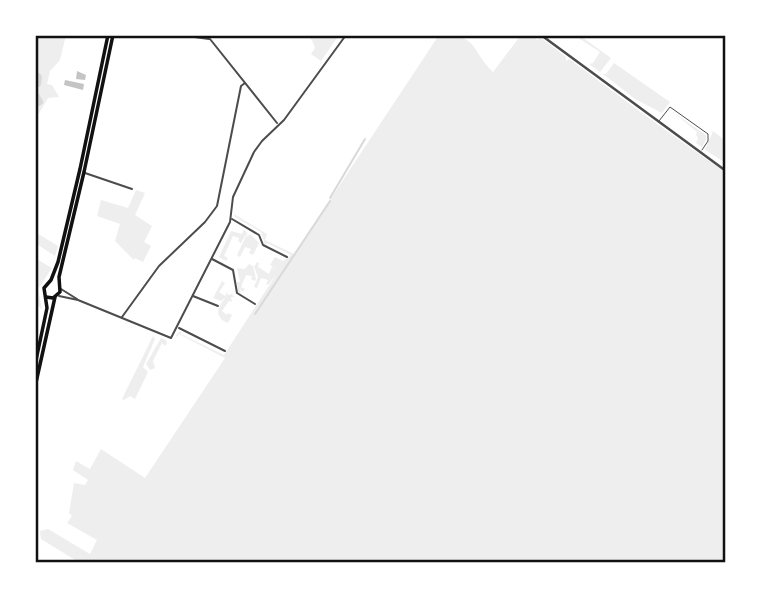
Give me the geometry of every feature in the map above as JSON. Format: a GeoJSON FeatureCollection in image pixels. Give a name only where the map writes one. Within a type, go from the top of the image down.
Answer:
{"type":"FeatureCollection","features":[{"type":"Feature","properties":{"kind":"main road"},"geometry":{"type":"LineString","coordinates":[[35,387],[60,286],[59,273],[84,173],[111,35]]}},
{"type":"Feature","properties":{"kind":"main road"},"geometry":{"type":"LineString","coordinates":[[35,365],[45,321],[44,288],[57,266],[111,35]]}},
{"type":"Feature","properties":{"kind":"main road"},"geometry":{"type":"LineString","coordinates":[[49,283],[60,286]]}},
{"type":"Feature","properties":{"kind":"main road"},"geometry":{"type":"LineString","coordinates":[[46,298],[56,296]]}},
{"type":"Feature","properties":{"kind":"street"},"geometry":{"type":"LineString","coordinates":[[180,35],[210,39],[279,125]]}},
{"type":"Feature","properties":{"kind":"street"},"geometry":{"type":"LineString","coordinates":[[210,39],[214,35]]}},
{"type":"Feature","properties":{"kind":"street"},"geometry":{"type":"LineString","coordinates":[[56,296],[78,300],[171,338],[232,218],[233,197],[254,152],[279,125],[346,35]]}},
{"type":"Feature","properties":{"kind":"street"},"geometry":{"type":"LineString","coordinates":[[541,35],[726,170]]}},
{"type":"Feature","properties":{"kind":"street"},"geometry":{"type":"LineString","coordinates":[[121,318],[159,266],[205,222],[217,206],[241,86],[245,83]]}},
{"type":"Feature","properties":{"kind":"street"},"geometry":{"type":"LineString","coordinates":[[84,173],[132,189]]}},
{"type":"Feature","properties":{"kind":"street"},"geometry":{"type":"LineString","coordinates":[[232,218],[259,235],[263,245],[287,257]]}},
{"type":"Feature","properties":{"kind":"street"},"geometry":{"type":"LineString","coordinates":[[212,259],[233,270],[237,294],[255,304]]}},
{"type":"Feature","properties":{"kind":"street"},"geometry":{"type":"LineString","coordinates":[[60,286],[78,300]]}},
{"type":"Feature","properties":{"kind":"street"},"geometry":{"type":"LineString","coordinates":[[193,296],[218,306]]}},
{"type":"Feature","properties":{"kind":"street"},"geometry":{"type":"LineString","coordinates":[[178,328],[225,351]]}},
{"type":"Feature","properties":{"kind":"street"},"geometry":{"type":"LineString","coordinates":[[35,524],[37,520]]}},
{"type":"Feature","properties":{"kind":"lane"},"geometry":{"type":"LineString","coordinates":[[658,122],[670,107],[692,122],[708,135],[708,141],[700,152]]}},
{"type":"Feature","properties":{"kind":"shaded area"},"geometry":{"type":"Polygon","coordinates":[[[35,35],[66,35],[60,60],[50,71],[47,84],[52,85],[59,97],[48,98],[35,120],[35,35]]]}},
{"type":"Feature","properties":{"kind":"shaded area"},"geometry":{"type":"Polygon","coordinates":[[[304,35],[339,35],[321,61],[311,54],[315,48],[312,40],[304,35]]]}},
{"type":"Feature","properties":{"kind":"shaded area"},"geometry":{"type":"Polygon","coordinates":[[[439,35],[467,40],[493,72],[521,35],[533,35],[537,40],[540,37],[566,57],[566,61],[569,59],[726,172],[726,563],[80,563],[41,539],[40,531],[48,529],[90,554],[97,540],[67,523],[72,516],[69,513],[74,483],[85,485],[88,480],[73,470],[76,461],[90,469],[101,449],[145,478],[225,358],[179,334],[177,337],[176,335],[181,331],[181,334],[224,355],[276,275],[268,285],[268,280],[261,278],[257,288],[254,287],[258,277],[254,267],[257,262],[258,267],[269,274],[272,267],[276,269],[270,265],[275,257],[283,261],[291,255],[267,243],[265,245],[261,232],[234,214],[267,234],[265,240],[294,254],[439,35]]]}},
{"type":"Feature","properties":{"kind":"shaded area"},"geometry":{"type":"Polygon","coordinates":[[[579,35],[611,58],[600,72],[589,64],[593,63],[600,52],[577,37],[579,35]]]}},
{"type":"Feature","properties":{"kind":"shaded area"},"geometry":{"type":"Polygon","coordinates":[[[614,63],[670,102],[662,113],[635,99],[603,74],[606,74],[614,63]]]}},
{"type":"Feature","properties":{"kind":"shaded area"},"geometry":{"type":"Polygon","coordinates":[[[674,113],[706,135],[702,147],[696,143],[697,132],[674,113]]]}},
{"type":"Feature","properties":{"kind":"shaded area"},"geometry":{"type":"Polygon","coordinates":[[[713,131],[726,141],[726,163],[705,150],[713,131]]]}},
{"type":"Feature","properties":{"kind":"shaded area"},"geometry":{"type":"Polygon","coordinates":[[[136,190],[145,193],[135,215],[152,226],[144,242],[151,246],[143,262],[135,258],[134,260],[115,241],[120,224],[97,216],[101,200],[128,208],[136,190]]]}},
{"type":"Feature","properties":{"kind":"shaded area"},"geometry":{"type":"Polygon","coordinates":[[[244,229],[247,233],[241,243],[239,238],[233,236],[224,256],[228,258],[226,261],[219,257],[231,231],[242,234],[244,229]]]}},
{"type":"Feature","properties":{"kind":"shaded area"},"geometry":{"type":"Polygon","coordinates":[[[35,232],[58,246],[55,256],[35,243],[35,232]]]}},
{"type":"Feature","properties":{"kind":"shaded area"},"geometry":{"type":"Polygon","coordinates":[[[248,232],[247,237],[250,234],[259,243],[253,255],[249,253],[251,249],[245,247],[240,257],[237,255],[248,232]]]}},
{"type":"Feature","properties":{"kind":"shaded area"},"geometry":{"type":"Polygon","coordinates":[[[35,258],[52,268],[38,289],[42,309],[35,304],[35,258]]]}},
{"type":"Feature","properties":{"kind":"shaded area"},"geometry":{"type":"Polygon","coordinates":[[[249,264],[253,266],[256,279],[255,281],[251,279],[252,276],[246,275],[241,287],[245,289],[243,292],[240,289],[241,295],[238,292],[237,282],[240,282],[237,268],[245,269],[249,264]]]}},
{"type":"Feature","properties":{"kind":"shaded area"},"geometry":{"type":"Polygon","coordinates":[[[222,281],[225,283],[219,292],[225,296],[227,292],[234,297],[231,297],[232,302],[229,301],[222,311],[232,315],[228,323],[220,318],[218,311],[226,297],[221,301],[213,298],[222,281]]]}},
{"type":"Feature","properties":{"kind":"shaded area"},"geometry":{"type":"Polygon","coordinates":[[[153,336],[155,339],[143,367],[148,372],[135,399],[130,396],[124,400],[122,399],[153,336]]]}},
{"type":"Feature","properties":{"kind":"shaded area"},"geometry":{"type":"Polygon","coordinates":[[[161,338],[166,340],[167,344],[165,346],[162,343],[153,361],[155,368],[150,370],[146,364],[161,338]]]}},
{"type":"Feature","properties":{"kind":"building"},"geometry":{"type":"Polygon","coordinates":[[[77,71],[86,75],[85,80],[76,79],[77,71]]]}},
{"type":"Feature","properties":{"kind":"building"},"geometry":{"type":"Polygon","coordinates":[[[65,80],[84,84],[83,90],[64,85],[65,80]]]}},
{"type":"Feature","properties":{"kind":"waterway"},"geometry":{"type":"LineString","coordinates":[[35,74],[39,77],[38,84],[35,83]]}},
{"type":"Feature","properties":{"kind":"waterway"},"geometry":{"type":"LineString","coordinates":[[35,93],[40,102],[35,105]]}},
{"type":"Feature","properties":{"kind":"waterway"},"geometry":{"type":"LineString","coordinates":[[330,198],[365,139]]}},
{"type":"Feature","properties":{"kind":"waterway"},"geometry":{"type":"LineString","coordinates":[[255,314],[330,201]]}}]}
